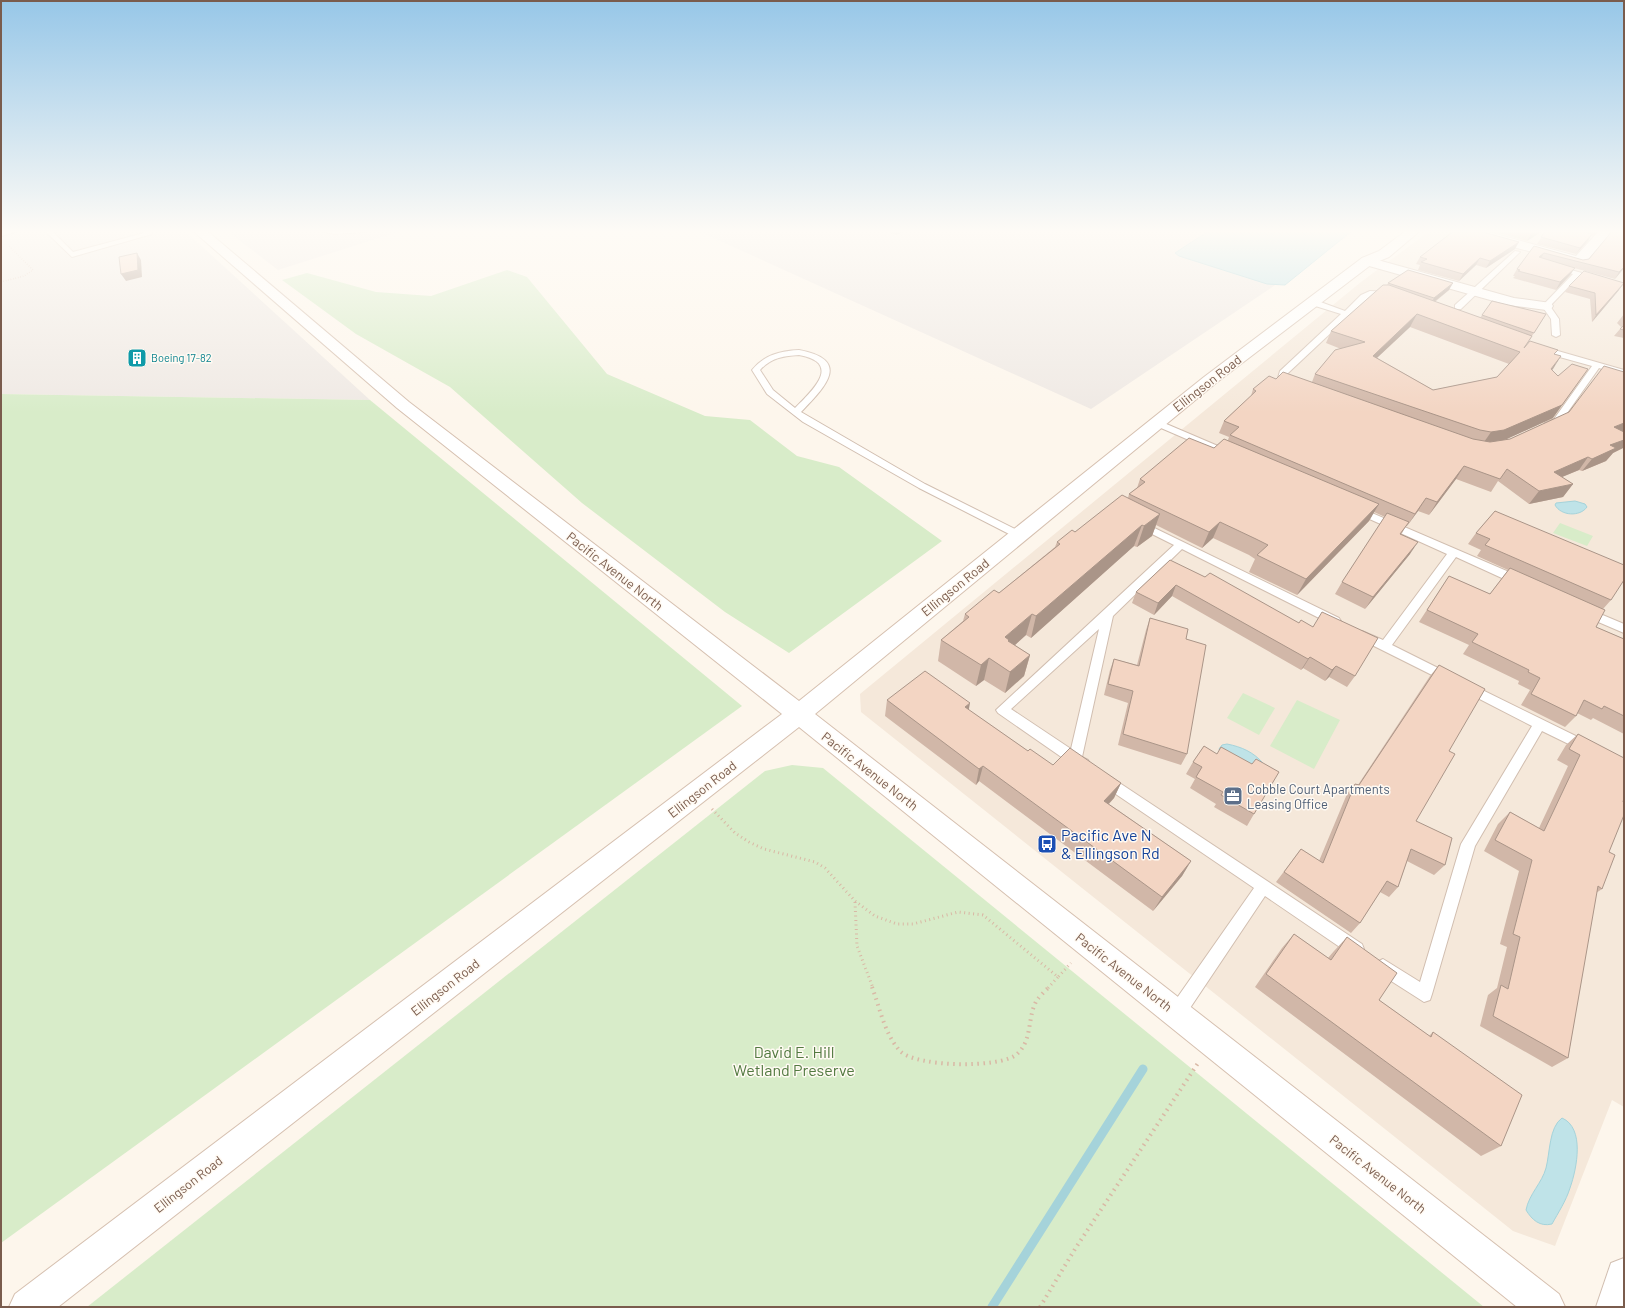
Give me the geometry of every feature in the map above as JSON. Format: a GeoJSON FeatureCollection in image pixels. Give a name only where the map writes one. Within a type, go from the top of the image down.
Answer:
{"type":"FeatureCollection","features":[{"type":"Feature","properties":{"kind":"street","name":"Pacific Avenue North"},"geometry":{"type":"LineString","coordinates":[[270,291],[403,405],[799,714],[1546,1307]]}},
{"type":"Feature","properties":{"kind":"street","name":"Ellingson Road"},"geometry":{"type":"LineString","coordinates":[[28,1307],[799,714],[1210,380],[1327,291]]}},
{"type":"Feature","properties":{"kind":"street"},"geometry":{"type":"LineString","coordinates":[[1475,291],[1513,302],[1546,306]]}},
{"type":"Feature","properties":{"kind":"street"},"geometry":{"type":"LineString","coordinates":[[1615,1307],[1624,1276]]}},
{"type":"Feature","properties":{"kind":"lane"},"geometry":{"type":"LineString","coordinates":[[1458,307],[1475,291]]}},
{"type":"Feature","properties":{"kind":"lane"},"geometry":{"type":"LineString","coordinates":[[1556,334],[1555,319],[1546,306],[1558,291]]}},
{"type":"Feature","properties":{"kind":"lane"},"geometry":{"type":"LineString","coordinates":[[1297,387],[1282,378],[1283,373],[1364,297],[1373,294],[1393,296]]}},
{"type":"Feature","properties":{"kind":"lane"},"geometry":{"type":"LineString","coordinates":[[1312,302],[1347,314]]}},
{"type":"Feature","properties":{"kind":"lane"},"geometry":{"type":"LineString","coordinates":[[1534,347],[1624,373]]}},
{"type":"Feature","properties":{"kind":"lane"},"geometry":{"type":"LineString","coordinates":[[796,412],[820,387],[826,376],[826,367],[819,359],[808,354],[794,353],[769,357],[760,364],[756,370],[759,378],[774,396],[796,412],[838,439],[922,486],[1019,535]]}},
{"type":"Feature","properties":{"kind":"lane"},"geometry":{"type":"LineString","coordinates":[[1537,430],[1557,421],[1597,365]]}},
{"type":"Feature","properties":{"kind":"lane"},"geometry":{"type":"LineString","coordinates":[[1157,423],[1239,459]]}},
{"type":"Feature","properties":{"kind":"lane"},"geometry":{"type":"LineString","coordinates":[[1346,505],[1532,587]]}},
{"type":"Feature","properties":{"kind":"lane"},"geometry":{"type":"LineString","coordinates":[[1133,520],[1180,545],[1385,646],[1596,753]]}},
{"type":"Feature","properties":{"kind":"lane"},"geometry":{"type":"LineString","coordinates":[[1180,545],[1108,614],[1002,710],[1424,994],[1468,844],[1540,724]]}},
{"type":"Feature","properties":{"kind":"lane"},"geometry":{"type":"LineString","coordinates":[[1385,646],[1454,552]]}},
{"type":"Feature","properties":{"kind":"lane"},"geometry":{"type":"LineString","coordinates":[[1574,606],[1624,628]]}},
{"type":"Feature","properties":{"kind":"lane"},"geometry":{"type":"LineString","coordinates":[[1075,759],[1108,614]]}},
{"type":"Feature","properties":{"kind":"lane"},"geometry":{"type":"LineString","coordinates":[[1176,1014],[1263,887]]}},
{"type":"Feature","properties":{"kind":"path"},"geometry":{"type":"LineString","coordinates":[[711,808],[735,833],[749,842],[764,848],[815,862],[825,868],[855,902],[875,916],[897,924],[913,924],[958,912],[983,915],[1058,977]]}},
{"type":"Feature","properties":{"kind":"path"},"geometry":{"type":"LineString","coordinates":[[855,902],[855,931],[857,946],[878,1002],[884,1023],[892,1040],[901,1052],[911,1057],[935,1062],[978,1065],[1002,1062],[1017,1054],[1026,1042],[1036,1001],[1071,963]]}},
{"type":"Feature","properties":{"kind":"path"},"geometry":{"type":"LineString","coordinates":[[1040,1307],[1075,1249],[1212,1043]]}},
{"type":"Feature","properties":{"kind":"shaded area"},"geometry":{"type":"Polygon","coordinates":[[[1,291],[251,291],[370,400],[1,394],[1,291]]]}},
{"type":"Feature","properties":{"kind":"shaded area"},"geometry":{"type":"Polygon","coordinates":[[[831,291],[1266,291],[1091,409],[831,291]]]}},
{"type":"Feature","properties":{"kind":"shaded area"},"geometry":{"type":"Polygon","coordinates":[[[1350,291],[1624,291],[1624,1107],[1612,1100],[1555,1246],[1513,1231],[861,712],[860,694],[1350,291]]]}},
{"type":"Feature","properties":{"kind":"green space"},"geometry":{"type":"Polygon","coordinates":[[[297,291],[373,291],[431,296],[445,291],[539,291],[607,374],[705,416],[750,420],[797,456],[839,467],[942,541],[789,653],[725,612],[582,503],[450,387],[356,334],[297,291]]]}},
{"type":"Feature","properties":{"kind":"green space"},"geometry":{"type":"Polygon","coordinates":[[[1,394],[370,400],[742,706],[1,1243],[1,394]]]}},
{"type":"Feature","properties":{"kind":"green space"},"geometry":{"type":"Polygon","coordinates":[[[1560,523],[1593,536],[1587,546],[1553,533],[1560,523]]]}},
{"type":"Feature","properties":{"kind":"green space"},"geometry":{"type":"Polygon","coordinates":[[[1243,693],[1275,708],[1259,735],[1227,718],[1243,693]]]}},
{"type":"Feature","properties":{"kind":"green space"},"geometry":{"type":"Polygon","coordinates":[[[1297,700],[1340,720],[1314,769],[1270,746],[1297,700]]]}},
{"type":"Feature","properties":{"kind":"green space","name":"David E. Hill Wetland Preserve"},"geometry":{"type":"Polygon","coordinates":[[[792,765],[823,768],[1484,1307],[87,1307],[765,771],[792,765]]]}},
{"type":"Feature","properties":{"kind":"water"},"geometry":{"type":"Polygon","coordinates":[[[1575,501],[1585,504],[1587,507],[1580,512],[1571,514],[1558,509],[1555,505],[1556,503],[1575,501]]]}},
{"type":"Feature","properties":{"kind":"water"},"geometry":{"type":"Polygon","coordinates":[[[1227,744],[1242,748],[1255,756],[1263,763],[1260,771],[1221,754],[1219,749],[1222,745],[1227,744]]]}},
{"type":"Feature","properties":{"kind":"water"},"geometry":{"type":"Polygon","coordinates":[[[1562,1118],[1569,1123],[1574,1130],[1576,1139],[1577,1160],[1573,1180],[1562,1207],[1552,1224],[1540,1224],[1531,1217],[1526,1210],[1530,1199],[1542,1179],[1546,1168],[1552,1134],[1558,1122],[1562,1118]]]}},
{"type":"Feature","properties":{"kind":"building"},"geometry":{"type":"Polygon","coordinates":[[[1376,291],[1406,291],[1532,336],[1524,348],[1530,341],[1558,350],[1554,354],[1561,356],[1551,369],[1558,376],[1572,364],[1588,369],[1562,405],[1504,430],[1491,432],[1480,430],[1315,374],[1335,350],[1365,342],[1331,331],[1376,291]],[[1417,314],[1373,356],[1433,390],[1497,377],[1520,352],[1417,314]]]}},
{"type":"Feature","properties":{"kind":"building"},"geometry":{"type":"Polygon","coordinates":[[[1413,291],[1443,291],[1434,298],[1413,291]]]}},
{"type":"Feature","properties":{"kind":"building"},"geometry":{"type":"Polygon","coordinates":[[[1588,291],[1617,291],[1596,315],[1595,293],[1588,291]]]}},
{"type":"Feature","properties":{"kind":"building"},"geometry":{"type":"Polygon","coordinates":[[[1492,301],[1546,314],[1534,333],[1482,315],[1492,301]]]}},
{"type":"Feature","properties":{"kind":"building"},"geometry":{"type":"Polygon","coordinates":[[[1604,366],[1624,372],[1624,423],[1614,427],[1624,432],[1624,440],[1610,445],[1616,448],[1592,459],[1588,457],[1554,472],[1573,484],[1539,491],[1507,469],[1500,479],[1464,466],[1437,502],[1426,498],[1415,514],[1230,435],[1239,427],[1224,421],[1256,391],[1253,389],[1269,376],[1276,379],[1283,372],[1473,439],[1490,442],[1510,439],[1569,412],[1604,366]]]}},
{"type":"Feature","properties":{"kind":"building"},"geometry":{"type":"Polygon","coordinates":[[[1189,438],[1214,448],[1224,439],[1379,504],[1306,579],[1257,555],[1268,545],[1256,539],[1220,522],[1209,532],[1129,494],[1145,482],[1140,479],[1189,438]]]}},
{"type":"Feature","properties":{"kind":"building"},"geometry":{"type":"Polygon","coordinates":[[[1122,495],[1160,514],[1144,526],[1142,525],[1036,616],[1032,614],[1005,637],[1009,640],[1008,641],[1030,655],[1010,672],[989,658],[981,665],[941,640],[969,617],[965,614],[994,590],[999,593],[1060,544],[1057,542],[1072,530],[1075,532],[1122,495]]]}},
{"type":"Feature","properties":{"kind":"building"},"geometry":{"type":"Polygon","coordinates":[[[1495,511],[1624,565],[1624,580],[1611,600],[1485,545],[1490,539],[1476,533],[1495,511]]]}},
{"type":"Feature","properties":{"kind":"building"},"geometry":{"type":"Polygon","coordinates":[[[1387,513],[1409,522],[1400,534],[1418,542],[1373,597],[1342,582],[1387,513]]]}},
{"type":"Feature","properties":{"kind":"building"},"geometry":{"type":"Polygon","coordinates":[[[1170,560],[1205,577],[1210,573],[1299,623],[1301,620],[1313,627],[1322,612],[1378,638],[1355,676],[1336,666],[1332,670],[1310,657],[1308,659],[1176,585],[1158,603],[1136,592],[1170,560]]]}},
{"type":"Feature","properties":{"kind":"building"},"geometry":{"type":"Polygon","coordinates":[[[1510,568],[1605,610],[1596,627],[1624,639],[1624,716],[1604,706],[1602,709],[1584,700],[1576,716],[1531,694],[1540,678],[1528,672],[1529,670],[1472,642],[1478,634],[1427,610],[1449,576],[1490,594],[1510,568]]]}},
{"type":"Feature","properties":{"kind":"building"},"geometry":{"type":"Polygon","coordinates":[[[1150,618],[1188,629],[1186,639],[1206,645],[1187,754],[1123,734],[1133,691],[1108,684],[1114,659],[1139,666],[1150,618]]]}},
{"type":"Feature","properties":{"kind":"building"},"geometry":{"type":"Polygon","coordinates":[[[1439,665],[1485,689],[1449,751],[1455,754],[1416,821],[1452,838],[1445,865],[1411,849],[1398,887],[1387,881],[1360,923],[1284,872],[1301,849],[1323,863],[1355,784],[1359,785],[1439,665]]]}},
{"type":"Feature","properties":{"kind":"building"},"geometry":{"type":"Polygon","coordinates":[[[925,671],[970,703],[965,707],[1028,751],[1030,749],[1053,765],[1070,748],[1121,783],[1104,801],[1191,861],[1162,897],[983,766],[979,769],[887,700],[925,671]]]}},
{"type":"Feature","properties":{"kind":"building"},"geometry":{"type":"Polygon","coordinates":[[[1578,734],[1624,758],[1624,815],[1609,852],[1615,855],[1602,889],[1598,886],[1568,1058],[1493,1016],[1501,985],[1508,989],[1520,937],[1513,934],[1532,860],[1495,840],[1510,812],[1544,831],[1580,755],[1569,749],[1578,734]]]}},
{"type":"Feature","properties":{"kind":"building","name":"Cobble Court Apartments Leasing Office"},"geometry":{"type":"Polygon","coordinates":[[[1204,746],[1217,754],[1221,747],[1252,764],[1256,759],[1279,772],[1254,814],[1221,795],[1223,792],[1196,777],[1202,767],[1193,762],[1204,746]]]}},
{"type":"Feature","properties":{"kind":"building"},"geometry":{"type":"Polygon","coordinates":[[[1294,934],[1331,960],[1347,937],[1397,973],[1379,1000],[1431,1037],[1433,1032],[1522,1095],[1501,1146],[1266,974],[1294,934]]]}},
{"type":"Feature","properties":{"kind":"waterway"},"geometry":{"type":"LineString","coordinates":[[992,1307],[1143,1069]]}},
{"type":"Feature","properties":{"kind":"place","name":"Boeing 17-82"},"geometry":{"type":"Point","coordinates":[137,358]}},
{"type":"Feature","properties":{"kind":"place","name":"Cobble Court Apartments Leasing Office"},"geometry":{"type":"Point","coordinates":[1233,796]}},
{"type":"Feature","properties":{"kind":"place","name":"Pacific Ave N & Ellingson Rd"},"geometry":{"type":"Point","coordinates":[1047,844]}}]}
